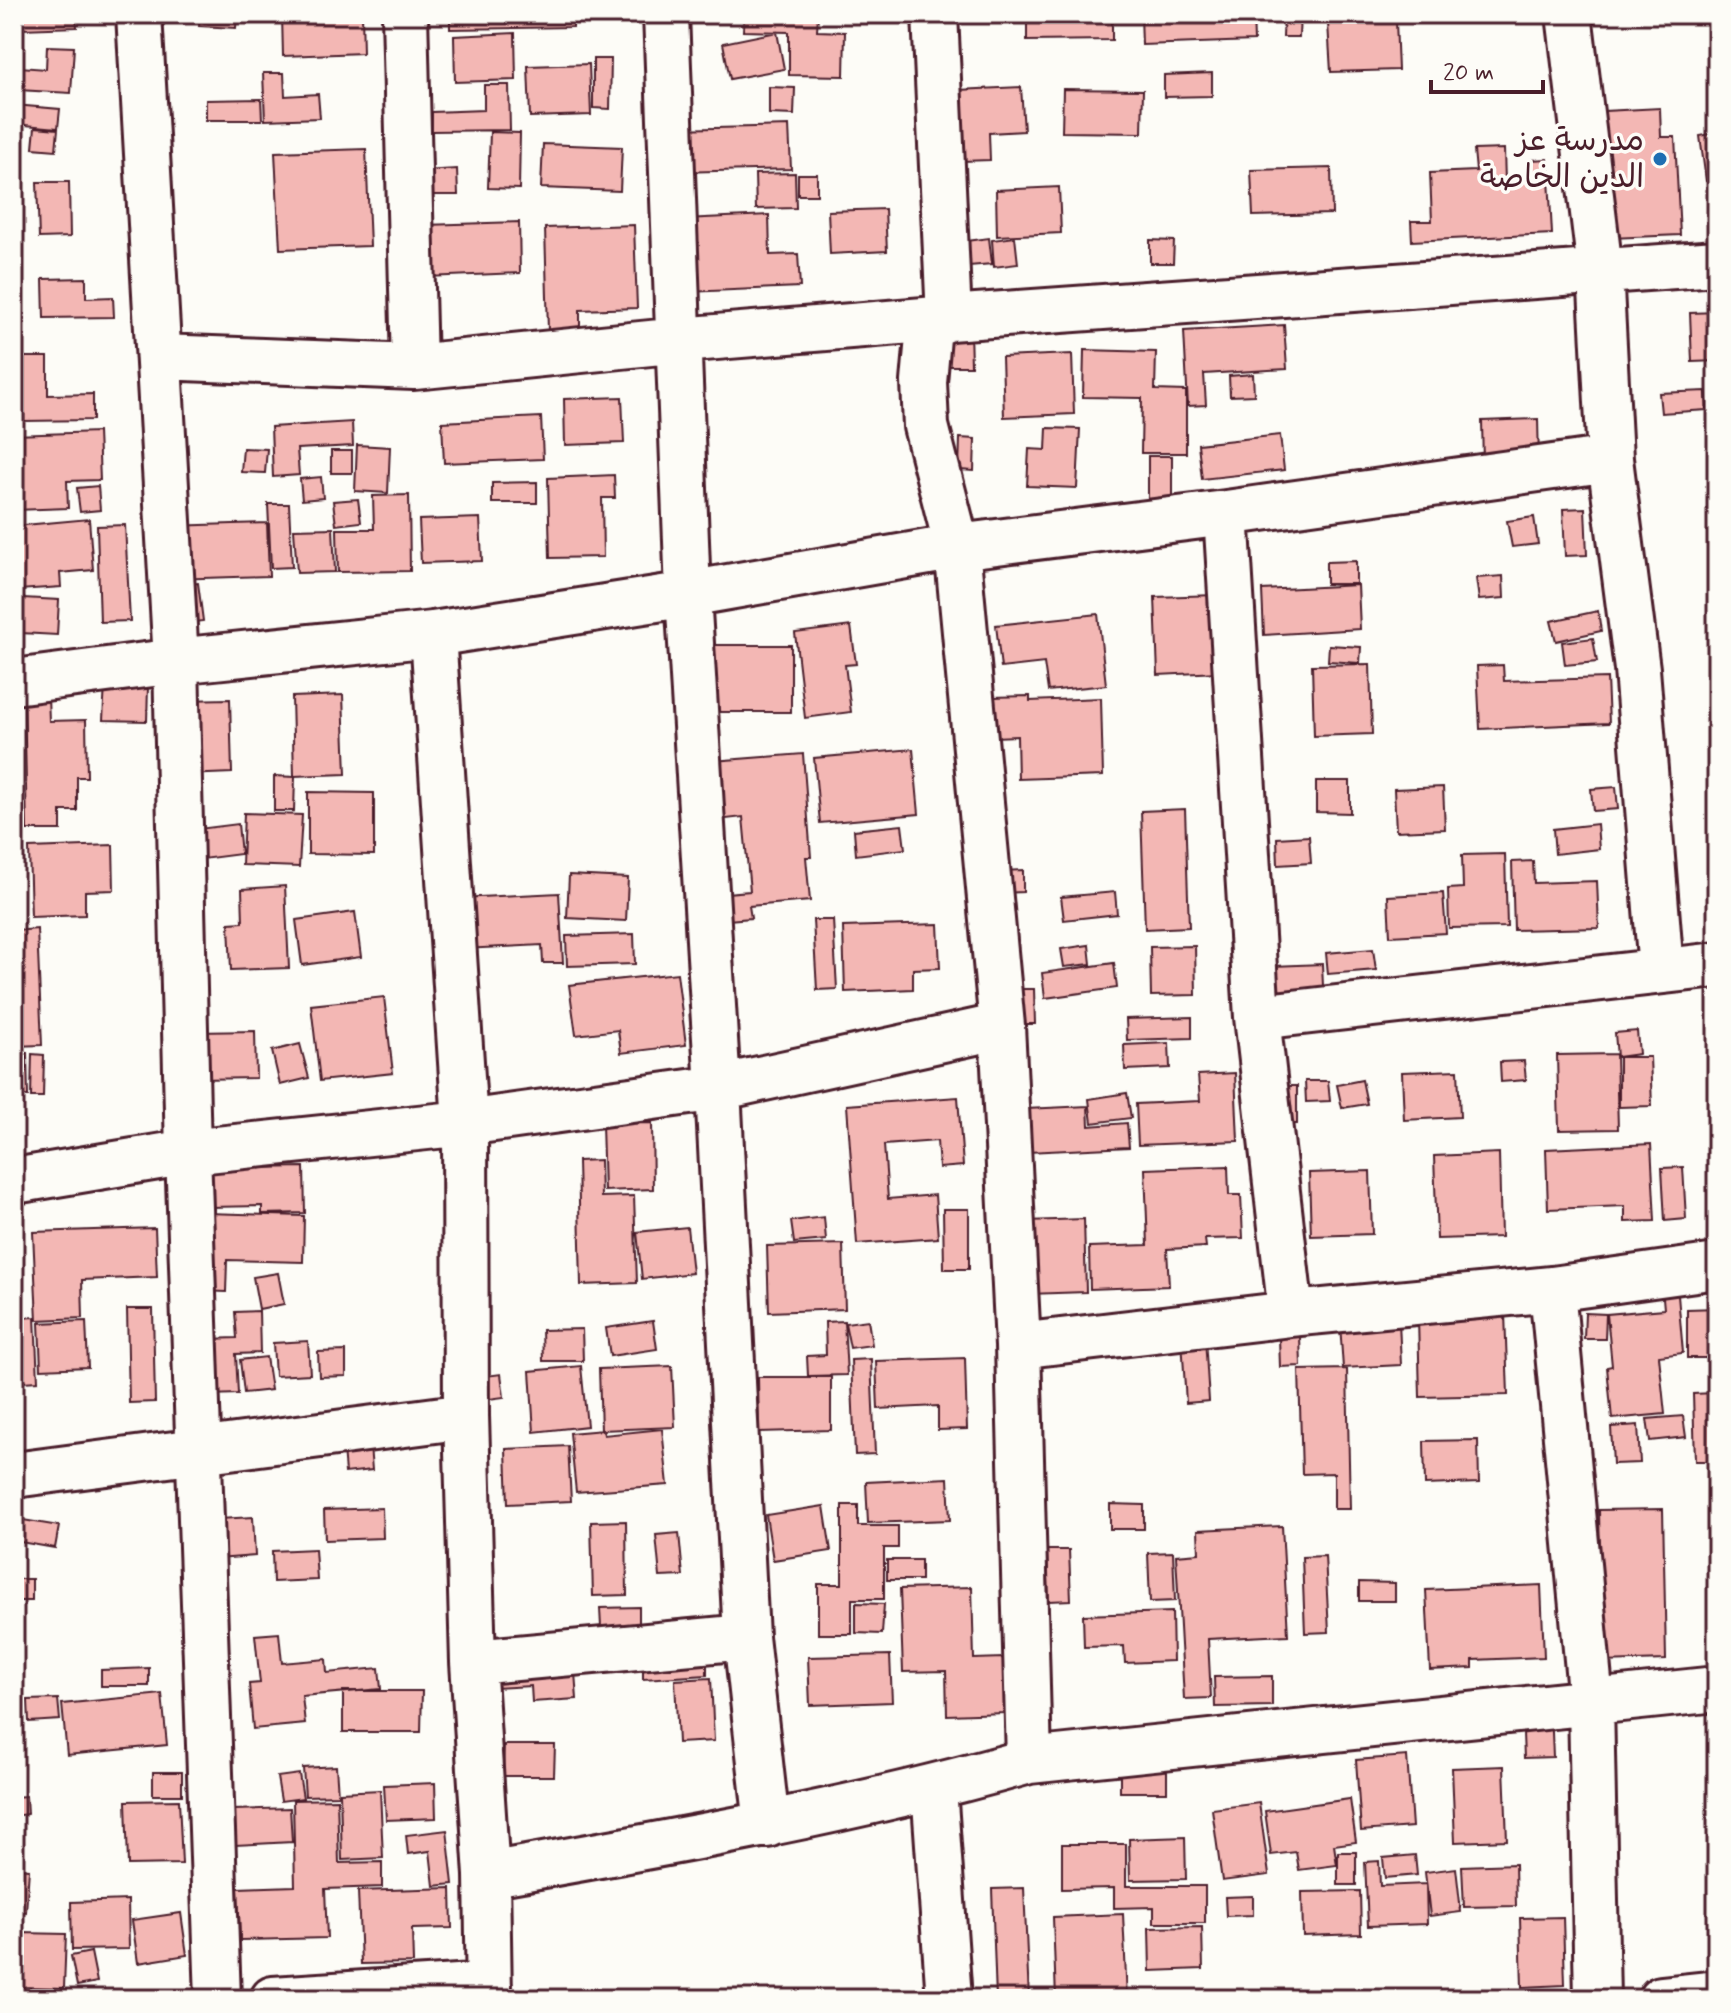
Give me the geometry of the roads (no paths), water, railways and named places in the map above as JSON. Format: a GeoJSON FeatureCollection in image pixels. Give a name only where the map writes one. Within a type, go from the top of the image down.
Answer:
{"type":"FeatureCollection","features":[{"type":"Feature","properties":{"kind":"street"},"geometry":{"type":"LineString","coordinates":[[139,14],[176,661],[188,1152],[218,1999]]}},
{"type":"Feature","properties":{"kind":"street"},"geometry":{"type":"LineString","coordinates":[[405,14],[414,367]]}},
{"type":"Feature","properties":{"kind":"street"},"geometry":{"type":"LineString","coordinates":[[666,14],[688,594],[718,1088],[746,1637],[767,1825]]}},
{"type":"Feature","properties":{"kind":"street"},"geometry":{"type":"LineString","coordinates":[[935,14],[949,318]]}},
{"type":"Feature","properties":{"kind":"street"},"geometry":{"type":"LineString","coordinates":[[1569,14],[1600,270],[1610,459],[1637,669],[1661,971]]}},
{"type":"Feature","properties":{"kind":"street"},"geometry":{"type":"LineString","coordinates":[[160,357],[414,367],[680,340],[949,318],[1717,263]]}},
{"type":"Feature","properties":{"kind":"street"},"geometry":{"type":"LineString","coordinates":[[949,318],[929,326],[924,382],[926,426],[957,547],[1002,1026],[1018,1346],[1029,1761]]}},
{"type":"Feature","properties":{"kind":"street"},"geometry":{"type":"LineString","coordinates":[[14,682],[176,661],[433,634],[957,547],[1610,459]]}},
{"type":"Feature","properties":{"kind":"street"},"geometry":{"type":"LineString","coordinates":[[1226,513],[1257,1017],[1291,1314]]}},
{"type":"Feature","properties":{"kind":"street"},"geometry":{"type":"LineString","coordinates":[[273,1999],[489,1992],[487,1875],[473,1662],[466,1416],[465,1123],[433,634]]}},
{"type":"Feature","properties":{"kind":"street"},"geometry":{"type":"LineString","coordinates":[[1257,1017],[1717,965]]}},
{"type":"Feature","properties":{"kind":"street"},"geometry":{"type":"LineString","coordinates":[[14,1181],[188,1152],[465,1123],[718,1088],[1002,1026]]}},
{"type":"Feature","properties":{"kind":"street"},"geometry":{"type":"LineString","coordinates":[[1018,1346],[1291,1314],[1552,1289],[1717,1266]]}},
{"type":"Feature","properties":{"kind":"street"},"geometry":{"type":"LineString","coordinates":[[1552,1289],[1591,1702],[1597,1999]]}},
{"type":"Feature","properties":{"kind":"street"},"geometry":{"type":"LineString","coordinates":[[14,1475],[466,1416]]}},
{"type":"Feature","properties":{"kind":"street"},"geometry":{"type":"LineString","coordinates":[[473,1662],[746,1637]]}},
{"type":"Feature","properties":{"kind":"street"},"geometry":{"type":"LineString","coordinates":[[487,1875],[767,1825],[934,1788],[1029,1761],[1717,1689]]}},
{"type":"Feature","properties":{"kind":"street"},"geometry":{"type":"LineString","coordinates":[[934,1788],[949,1999]]}},
{"type":"Feature","properties":{"kind":"street"},"geometry":{"type":"LineString","coordinates":[[1661,1999],[1717,1993]]}},
{"type":"Feature","properties":{"kind":"place","name":"مدرسة عز الدين الخاصة"},"geometry":{"type":"Point","coordinates":[1660,159]}}]}
